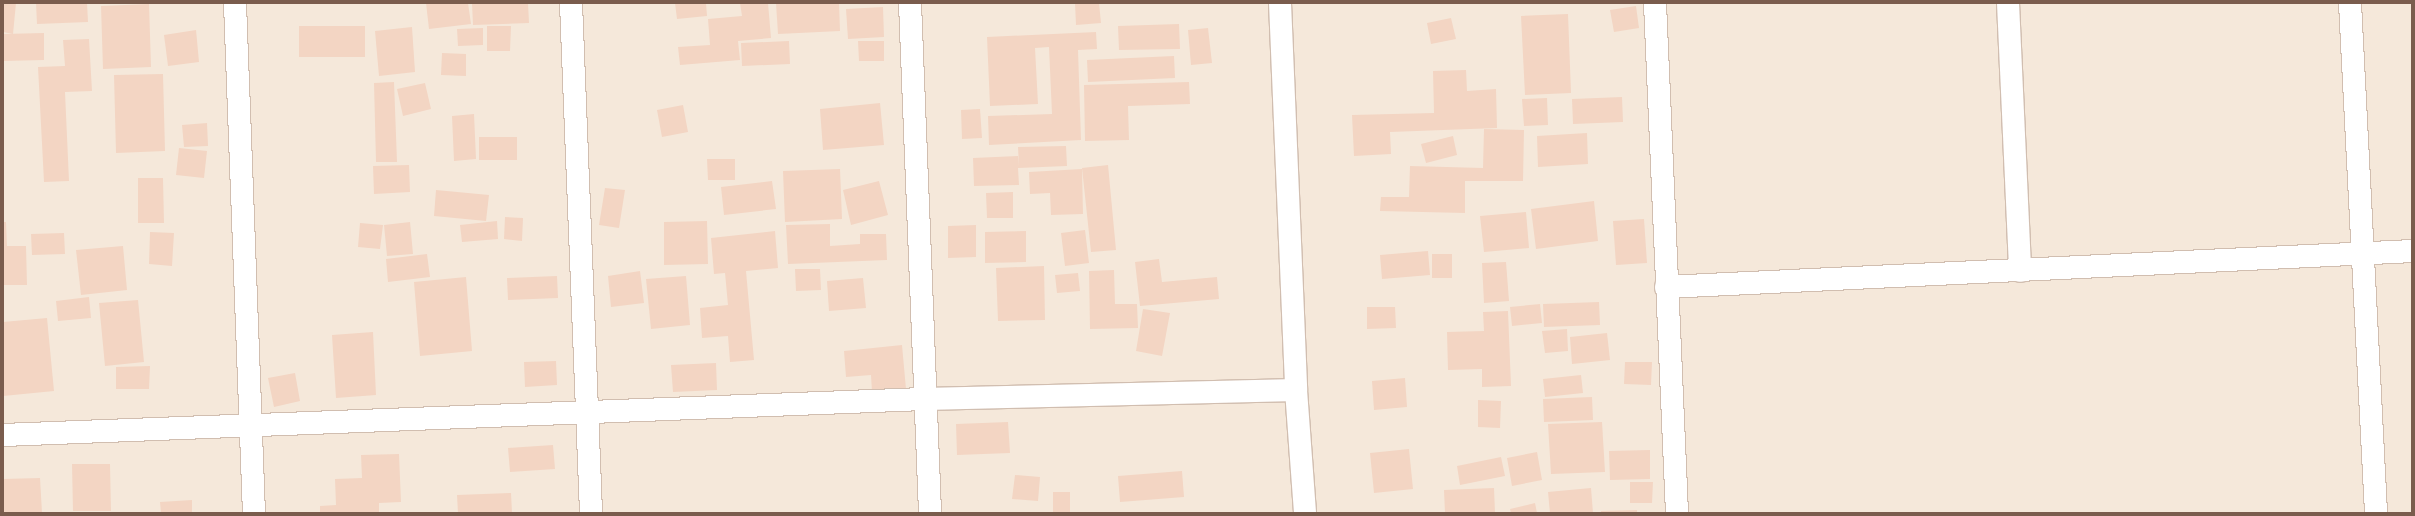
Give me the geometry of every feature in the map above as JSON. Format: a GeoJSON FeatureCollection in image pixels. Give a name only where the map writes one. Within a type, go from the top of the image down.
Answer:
{"type":"FeatureCollection","features":[{"type":"Feature","properties":{"kind":"street"},"geometry":{"type":"LineString","coordinates":[[235,3],[254,513]]}},
{"type":"Feature","properties":{"kind":"street"},"geometry":{"type":"LineString","coordinates":[[570,3],[591,513]]}},
{"type":"Feature","properties":{"kind":"street"},"geometry":{"type":"LineString","coordinates":[[910,3],[930,513]]}},
{"type":"Feature","properties":{"kind":"street"},"geometry":{"type":"LineString","coordinates":[[1280,3],[1296,390],[1305,513]]}},
{"type":"Feature","properties":{"kind":"street"},"geometry":{"type":"LineString","coordinates":[[1655,3],[1666,287],[1677,513]]}},
{"type":"Feature","properties":{"kind":"street"},"geometry":{"type":"LineString","coordinates":[[2008,3],[2020,271]]}},
{"type":"Feature","properties":{"kind":"street"},"geometry":{"type":"LineString","coordinates":[[2350,3],[2364,253],[2376,513]]}},
{"type":"Feature","properties":{"kind":"street"},"geometry":{"type":"LineString","coordinates":[[1666,287],[2412,251]]}},
{"type":"Feature","properties":{"kind":"street"},"geometry":{"type":"LineString","coordinates":[[3,435],[250,427],[587,411],[925,399],[1296,390]]}},
{"type":"Feature","properties":{"kind":"shaded area"},"geometry":{"type":"Polygon","coordinates":[[[3,3],[2412,3],[2412,513],[3,513],[3,3]]]}},
{"type":"Feature","properties":{"kind":"building"},"geometry":{"type":"Polygon","coordinates":[[[3,3],[16,3],[13,34],[3,32],[3,3]]]}},
{"type":"Feature","properties":{"kind":"building"},"geometry":{"type":"Polygon","coordinates":[[[36,3],[87,3],[88,22],[37,24],[36,3]]]}},
{"type":"Feature","properties":{"kind":"building"},"geometry":{"type":"Polygon","coordinates":[[[426,3],[468,3],[471,24],[429,29],[426,3]]]}},
{"type":"Feature","properties":{"kind":"building"},"geometry":{"type":"Polygon","coordinates":[[[472,3],[528,3],[529,23],[473,25],[472,3]]]}},
{"type":"Feature","properties":{"kind":"building"},"geometry":{"type":"Polygon","coordinates":[[[675,3],[706,3],[707,16],[677,19],[675,3]]]}},
{"type":"Feature","properties":{"kind":"building"},"geometry":{"type":"Polygon","coordinates":[[[740,3],[768,3],[771,38],[738,41],[740,60],[680,65],[678,47],[710,45],[708,19],[742,16],[740,3]]]}},
{"type":"Feature","properties":{"kind":"building"},"geometry":{"type":"Polygon","coordinates":[[[776,3],[839,3],[840,31],[778,34],[776,3]]]}},
{"type":"Feature","properties":{"kind":"building"},"geometry":{"type":"Polygon","coordinates":[[[1075,3],[1099,3],[1101,23],[1076,25],[1075,3]]]}},
{"type":"Feature","properties":{"kind":"building"},"geometry":{"type":"Polygon","coordinates":[[[149,4],[151,67],[103,69],[101,6],[149,4]]]}},
{"type":"Feature","properties":{"kind":"building"},"geometry":{"type":"Polygon","coordinates":[[[1636,6],[1639,28],[1614,32],[1610,10],[1636,6]]]}},
{"type":"Feature","properties":{"kind":"building"},"geometry":{"type":"Polygon","coordinates":[[[883,7],[884,37],[848,39],[846,9],[883,7]]]}},
{"type":"Feature","properties":{"kind":"building"},"geometry":{"type":"Polygon","coordinates":[[[1568,14],[1571,93],[1525,95],[1521,16],[1568,14]]]}},
{"type":"Feature","properties":{"kind":"building"},"geometry":{"type":"Polygon","coordinates":[[[1451,18],[1456,39],[1431,44],[1427,23],[1451,18]]]}},
{"type":"Feature","properties":{"kind":"building"},"geometry":{"type":"Polygon","coordinates":[[[1179,24],[1180,49],[1119,50],[1118,26],[1179,24]]]}},
{"type":"Feature","properties":{"kind":"building"},"geometry":{"type":"Polygon","coordinates":[[[299,26],[365,26],[365,57],[299,57],[299,26]]]}},
{"type":"Feature","properties":{"kind":"building"},"geometry":{"type":"Polygon","coordinates":[[[487,26],[511,26],[510,51],[487,51],[487,26]]]}},
{"type":"Feature","properties":{"kind":"building"},"geometry":{"type":"Polygon","coordinates":[[[412,27],[415,72],[379,76],[375,31],[412,27]]]}},
{"type":"Feature","properties":{"kind":"building"},"geometry":{"type":"Polygon","coordinates":[[[483,28],[483,45],[458,46],[457,29],[483,28]]]}},
{"type":"Feature","properties":{"kind":"building"},"geometry":{"type":"Polygon","coordinates":[[[1208,28],[1212,63],[1191,65],[1188,30],[1208,28]]]}},
{"type":"Feature","properties":{"kind":"building"},"geometry":{"type":"Polygon","coordinates":[[[196,30],[199,62],[168,66],[164,35],[196,30]]]}},
{"type":"Feature","properties":{"kind":"building"},"geometry":{"type":"Polygon","coordinates":[[[1096,32],[1097,49],[1078,50],[1081,140],[989,145],[988,116],[1052,114],[1049,47],[1035,48],[1038,104],[990,106],[987,37],[1096,32]]]}},
{"type":"Feature","properties":{"kind":"building"},"geometry":{"type":"Polygon","coordinates":[[[44,33],[44,60],[3,61],[3,34],[44,33]]]}},
{"type":"Feature","properties":{"kind":"building"},"geometry":{"type":"Polygon","coordinates":[[[89,39],[92,91],[65,92],[69,181],[44,182],[38,67],[65,66],[63,40],[89,39]]]}},
{"type":"Feature","properties":{"kind":"building"},"geometry":{"type":"Polygon","coordinates":[[[789,41],[790,64],[742,66],[741,43],[789,41]]]}},
{"type":"Feature","properties":{"kind":"building"},"geometry":{"type":"Polygon","coordinates":[[[858,41],[884,41],[884,61],[859,61],[858,41]]]}},
{"type":"Feature","properties":{"kind":"building"},"geometry":{"type":"Polygon","coordinates":[[[442,53],[466,54],[466,76],[441,75],[442,53]]]}},
{"type":"Feature","properties":{"kind":"building"},"geometry":{"type":"Polygon","coordinates":[[[1174,56],[1175,78],[1088,82],[1087,60],[1174,56]]]}},
{"type":"Feature","properties":{"kind":"building"},"geometry":{"type":"Polygon","coordinates":[[[1466,70],[1467,91],[1496,89],[1497,128],[1390,132],[1391,154],[1354,156],[1352,115],[1434,113],[1433,71],[1466,70]]]}},
{"type":"Feature","properties":{"kind":"building"},"geometry":{"type":"Polygon","coordinates":[[[163,74],[165,151],[116,153],[114,75],[163,74]]]}},
{"type":"Feature","properties":{"kind":"building"},"geometry":{"type":"Polygon","coordinates":[[[394,82],[397,162],[376,162],[374,83],[394,82]]]}},
{"type":"Feature","properties":{"kind":"building"},"geometry":{"type":"Polygon","coordinates":[[[1189,82],[1190,104],[1128,106],[1129,140],[1085,141],[1084,85],[1189,82]]]}},
{"type":"Feature","properties":{"kind":"building"},"geometry":{"type":"Polygon","coordinates":[[[425,83],[431,109],[403,116],[397,89],[425,83]]]}},
{"type":"Feature","properties":{"kind":"building"},"geometry":{"type":"Polygon","coordinates":[[[1622,97],[1623,122],[1573,124],[1572,99],[1622,97]]]}},
{"type":"Feature","properties":{"kind":"building"},"geometry":{"type":"Polygon","coordinates":[[[1547,98],[1548,125],[1524,126],[1522,99],[1547,98]]]}},
{"type":"Feature","properties":{"kind":"building"},"geometry":{"type":"Polygon","coordinates":[[[880,103],[884,145],[823,150],[820,109],[880,103]]]}},
{"type":"Feature","properties":{"kind":"building"},"geometry":{"type":"Polygon","coordinates":[[[683,105],[688,132],[662,137],[657,110],[683,105]]]}},
{"type":"Feature","properties":{"kind":"building"},"geometry":{"type":"Polygon","coordinates":[[[980,109],[982,138],[962,139],[961,110],[980,109]]]}},
{"type":"Feature","properties":{"kind":"building"},"geometry":{"type":"Polygon","coordinates":[[[474,114],[476,159],[454,161],[452,116],[474,114]]]}},
{"type":"Feature","properties":{"kind":"building"},"geometry":{"type":"Polygon","coordinates":[[[207,123],[208,146],[184,147],[182,125],[207,123]]]}},
{"type":"Feature","properties":{"kind":"building"},"geometry":{"type":"Polygon","coordinates":[[[1484,129],[1524,130],[1523,181],[1465,181],[1465,213],[1380,211],[1381,197],[1409,197],[1410,166],[1483,168],[1484,129]]]}},
{"type":"Feature","properties":{"kind":"building"},"geometry":{"type":"Polygon","coordinates":[[[1587,133],[1588,164],[1538,167],[1537,136],[1587,133]]]}},
{"type":"Feature","properties":{"kind":"building"},"geometry":{"type":"Polygon","coordinates":[[[1453,136],[1457,155],[1426,163],[1421,144],[1453,136]]]}},
{"type":"Feature","properties":{"kind":"building"},"geometry":{"type":"Polygon","coordinates":[[[479,137],[517,137],[517,160],[479,160],[479,137]]]}},
{"type":"Feature","properties":{"kind":"building"},"geometry":{"type":"Polygon","coordinates":[[[1066,146],[1067,166],[1018,168],[1019,185],[974,186],[973,158],[1018,156],[1019,166],[1018,147],[1066,146]]]}},
{"type":"Feature","properties":{"kind":"building"},"geometry":{"type":"Polygon","coordinates":[[[179,148],[207,151],[204,178],[176,175],[179,148]]]}},
{"type":"Feature","properties":{"kind":"building"},"geometry":{"type":"Polygon","coordinates":[[[707,159],[735,159],[735,180],[708,180],[707,159]]]}},
{"type":"Feature","properties":{"kind":"building"},"geometry":{"type":"Polygon","coordinates":[[[409,165],[410,192],[374,194],[373,166],[409,165]]]}},
{"type":"Feature","properties":{"kind":"building"},"geometry":{"type":"Polygon","coordinates":[[[1108,165],[1116,250],[1091,252],[1082,168],[1108,165]]]}},
{"type":"Feature","properties":{"kind":"building"},"geometry":{"type":"Polygon","coordinates":[[[840,169],[842,219],[785,222],[783,171],[840,169]]]}},
{"type":"Feature","properties":{"kind":"building"},"geometry":{"type":"Polygon","coordinates":[[[1082,169],[1083,214],[1051,215],[1050,193],[1030,194],[1029,172],[1082,169]]]}},
{"type":"Feature","properties":{"kind":"building"},"geometry":{"type":"Polygon","coordinates":[[[138,178],[163,178],[164,223],[138,223],[138,178]]]}},
{"type":"Feature","properties":{"kind":"building"},"geometry":{"type":"Polygon","coordinates":[[[772,181],[776,209],[724,215],[721,187],[772,181]]]}},
{"type":"Feature","properties":{"kind":"building"},"geometry":{"type":"Polygon","coordinates":[[[879,181],[888,215],[851,225],[843,190],[879,181]]]}},
{"type":"Feature","properties":{"kind":"building"},"geometry":{"type":"Polygon","coordinates":[[[605,188],[625,190],[619,228],[599,225],[605,188]]]}},
{"type":"Feature","properties":{"kind":"building"},"geometry":{"type":"Polygon","coordinates":[[[436,190],[489,195],[486,221],[434,216],[436,190]]]}},
{"type":"Feature","properties":{"kind":"building"},"geometry":{"type":"Polygon","coordinates":[[[1013,192],[1013,218],[987,218],[986,193],[1013,192]]]}},
{"type":"Feature","properties":{"kind":"building"},"geometry":{"type":"Polygon","coordinates":[[[1594,201],[1598,241],[1536,249],[1531,209],[1594,201]]]}},
{"type":"Feature","properties":{"kind":"building"},"geometry":{"type":"Polygon","coordinates":[[[1526,212],[1529,248],[1484,252],[1480,216],[1526,212]]]}},
{"type":"Feature","properties":{"kind":"building"},"geometry":{"type":"Polygon","coordinates":[[[505,217],[523,218],[522,241],[504,239],[505,217]]]}},
{"type":"Feature","properties":{"kind":"building"},"geometry":{"type":"Polygon","coordinates":[[[1644,219],[1647,263],[1616,265],[1613,221],[1644,219]]]}},
{"type":"Feature","properties":{"kind":"building"},"geometry":{"type":"Polygon","coordinates":[[[497,221],[498,239],[462,242],[460,225],[497,221]]]}},
{"type":"Feature","properties":{"kind":"building"},"geometry":{"type":"Polygon","coordinates":[[[707,221],[708,264],[664,265],[664,222],[707,221]]]}},
{"type":"Feature","properties":{"kind":"building"},"geometry":{"type":"Polygon","coordinates":[[[3,222],[6,222],[7,246],[26,246],[27,285],[3,285],[3,222]]]}},
{"type":"Feature","properties":{"kind":"building"},"geometry":{"type":"Polygon","coordinates":[[[410,222],[413,254],[387,256],[384,225],[410,222]]]}},
{"type":"Feature","properties":{"kind":"building"},"geometry":{"type":"Polygon","coordinates":[[[360,223],[383,225],[380,249],[358,247],[360,223]]]}},
{"type":"Feature","properties":{"kind":"building"},"geometry":{"type":"Polygon","coordinates":[[[830,224],[830,246],[860,244],[860,234],[886,234],[887,260],[788,264],[786,225],[830,224]]]}},
{"type":"Feature","properties":{"kind":"building"},"geometry":{"type":"Polygon","coordinates":[[[976,225],[976,257],[948,258],[948,226],[976,225]]]}},
{"type":"Feature","properties":{"kind":"building"},"geometry":{"type":"Polygon","coordinates":[[[1085,230],[1089,263],[1065,266],[1061,233],[1085,230]]]}},
{"type":"Feature","properties":{"kind":"building"},"geometry":{"type":"Polygon","coordinates":[[[775,231],[778,268],[746,271],[754,360],[730,362],[728,336],[702,338],[700,308],[728,305],[725,273],[714,274],[711,238],[775,231]]]}},
{"type":"Feature","properties":{"kind":"building"},"geometry":{"type":"Polygon","coordinates":[[[1026,231],[1026,262],[985,263],[985,232],[1026,231]]]}},
{"type":"Feature","properties":{"kind":"building"},"geometry":{"type":"Polygon","coordinates":[[[150,232],[174,233],[172,266],[149,264],[150,232]]]}},
{"type":"Feature","properties":{"kind":"building"},"geometry":{"type":"Polygon","coordinates":[[[64,233],[65,254],[32,255],[31,234],[64,233]]]}},
{"type":"Feature","properties":{"kind":"building"},"geometry":{"type":"Polygon","coordinates":[[[123,246],[127,290],[81,295],[76,250],[123,246]]]}},
{"type":"Feature","properties":{"kind":"building"},"geometry":{"type":"Polygon","coordinates":[[[1428,251],[1430,275],[1382,279],[1380,255],[1428,251]]]}},
{"type":"Feature","properties":{"kind":"building"},"geometry":{"type":"Polygon","coordinates":[[[427,254],[430,277],[388,282],[386,259],[427,254]]]}},
{"type":"Feature","properties":{"kind":"building"},"geometry":{"type":"Polygon","coordinates":[[[1432,254],[1452,254],[1452,278],[1432,278],[1432,254]]]}},
{"type":"Feature","properties":{"kind":"building"},"geometry":{"type":"Polygon","coordinates":[[[1159,259],[1162,282],[1217,277],[1219,299],[1140,306],[1135,262],[1159,259]]]}},
{"type":"Feature","properties":{"kind":"building"},"geometry":{"type":"Polygon","coordinates":[[[1506,262],[1509,301],[1484,303],[1482,263],[1506,262]]]}},
{"type":"Feature","properties":{"kind":"building"},"geometry":{"type":"Polygon","coordinates":[[[1044,266],[1045,320],[998,321],[996,268],[1044,266]]]}},
{"type":"Feature","properties":{"kind":"building"},"geometry":{"type":"Polygon","coordinates":[[[795,269],[820,269],[821,290],[796,291],[795,269]]]}},
{"type":"Feature","properties":{"kind":"building"},"geometry":{"type":"Polygon","coordinates":[[[1114,270],[1115,304],[1137,304],[1138,328],[1090,329],[1089,271],[1114,270]]]}},
{"type":"Feature","properties":{"kind":"building"},"geometry":{"type":"Polygon","coordinates":[[[640,271],[644,303],[611,307],[608,276],[640,271]]]}},
{"type":"Feature","properties":{"kind":"building"},"geometry":{"type":"Polygon","coordinates":[[[1078,273],[1080,291],[1057,293],[1055,275],[1078,273]]]}},
{"type":"Feature","properties":{"kind":"building"},"geometry":{"type":"Polygon","coordinates":[[[557,276],[558,298],[508,300],[507,278],[557,276]]]}},
{"type":"Feature","properties":{"kind":"building"},"geometry":{"type":"Polygon","coordinates":[[[686,276],[690,325],[651,329],[646,279],[686,276]]]}},
{"type":"Feature","properties":{"kind":"building"},"geometry":{"type":"Polygon","coordinates":[[[466,277],[472,351],[420,356],[414,282],[466,277]]]}},
{"type":"Feature","properties":{"kind":"building"},"geometry":{"type":"Polygon","coordinates":[[[863,278],[866,308],[829,311],[827,281],[863,278]]]}},
{"type":"Feature","properties":{"kind":"building"},"geometry":{"type":"Polygon","coordinates":[[[89,297],[91,318],[58,321],[56,301],[89,297]]]}},
{"type":"Feature","properties":{"kind":"building"},"geometry":{"type":"Polygon","coordinates":[[[138,300],[144,362],[105,366],[99,303],[138,300]]]}},
{"type":"Feature","properties":{"kind":"building"},"geometry":{"type":"Polygon","coordinates":[[[1599,302],[1600,325],[1544,327],[1543,304],[1599,302]]]}},
{"type":"Feature","properties":{"kind":"building"},"geometry":{"type":"Polygon","coordinates":[[[1540,304],[1542,323],[1512,326],[1510,307],[1540,304]]]}},
{"type":"Feature","properties":{"kind":"building"},"geometry":{"type":"Polygon","coordinates":[[[1367,307],[1395,307],[1396,328],[1367,329],[1367,307]]]}},
{"type":"Feature","properties":{"kind":"building"},"geometry":{"type":"Polygon","coordinates":[[[1143,309],[1170,313],[1162,356],[1136,351],[1143,309]]]}},
{"type":"Feature","properties":{"kind":"building"},"geometry":{"type":"Polygon","coordinates":[[[1508,311],[1511,386],[1482,387],[1482,369],[1448,370],[1447,332],[1484,331],[1483,312],[1508,311]]]}},
{"type":"Feature","properties":{"kind":"building"},"geometry":{"type":"Polygon","coordinates":[[[47,318],[54,391],[3,396],[3,322],[47,318]]]}},
{"type":"Feature","properties":{"kind":"building"},"geometry":{"type":"Polygon","coordinates":[[[1567,329],[1568,351],[1545,353],[1542,331],[1567,329]]]}},
{"type":"Feature","properties":{"kind":"building"},"geometry":{"type":"Polygon","coordinates":[[[373,332],[376,395],[336,398],[332,335],[373,332]]]}},
{"type":"Feature","properties":{"kind":"building"},"geometry":{"type":"Polygon","coordinates":[[[1607,333],[1610,360],[1572,364],[1570,337],[1607,333]]]}},
{"type":"Feature","properties":{"kind":"building"},"geometry":{"type":"Polygon","coordinates":[[[902,345],[906,389],[872,392],[871,375],[846,377],[844,351],[902,345]]]}},
{"type":"Feature","properties":{"kind":"building"},"geometry":{"type":"Polygon","coordinates":[[[556,361],[557,385],[525,387],[524,362],[556,361]]]}},
{"type":"Feature","properties":{"kind":"building"},"geometry":{"type":"Polygon","coordinates":[[[1625,362],[1652,362],[1651,385],[1624,384],[1625,362]]]}},
{"type":"Feature","properties":{"kind":"building"},"geometry":{"type":"Polygon","coordinates":[[[716,363],[717,390],[673,392],[671,365],[716,363]]]}},
{"type":"Feature","properties":{"kind":"building"},"geometry":{"type":"Polygon","coordinates":[[[150,366],[149,389],[116,389],[116,367],[150,366]]]}},
{"type":"Feature","properties":{"kind":"building"},"geometry":{"type":"Polygon","coordinates":[[[295,373],[300,401],[274,407],[268,378],[295,373]]]}},
{"type":"Feature","properties":{"kind":"building"},"geometry":{"type":"Polygon","coordinates":[[[1581,375],[1583,393],[1545,397],[1543,379],[1581,375]]]}},
{"type":"Feature","properties":{"kind":"building"},"geometry":{"type":"Polygon","coordinates":[[[1405,378],[1407,407],[1374,410],[1372,381],[1405,378]]]}},
{"type":"Feature","properties":{"kind":"building"},"geometry":{"type":"Polygon","coordinates":[[[1592,397],[1593,420],[1544,422],[1543,399],[1592,397]]]}},
{"type":"Feature","properties":{"kind":"building"},"geometry":{"type":"Polygon","coordinates":[[[1478,400],[1501,401],[1500,428],[1478,427],[1478,400]]]}},
{"type":"Feature","properties":{"kind":"building"},"geometry":{"type":"Polygon","coordinates":[[[1008,422],[1010,453],[957,455],[956,424],[1008,422]]]}},
{"type":"Feature","properties":{"kind":"building"},"geometry":{"type":"Polygon","coordinates":[[[1602,422],[1605,472],[1551,474],[1548,424],[1602,422]]]}},
{"type":"Feature","properties":{"kind":"building"},"geometry":{"type":"Polygon","coordinates":[[[553,445],[555,469],[510,472],[508,448],[553,445]]]}},
{"type":"Feature","properties":{"kind":"building"},"geometry":{"type":"Polygon","coordinates":[[[1409,449],[1413,489],[1374,493],[1370,453],[1409,449]]]}},
{"type":"Feature","properties":{"kind":"building"},"geometry":{"type":"Polygon","coordinates":[[[1650,450],[1650,479],[1610,480],[1609,451],[1650,450]]]}},
{"type":"Feature","properties":{"kind":"building"},"geometry":{"type":"Polygon","coordinates":[[[1537,452],[1542,480],[1512,486],[1507,458],[1537,452]]]}},
{"type":"Feature","properties":{"kind":"building"},"geometry":{"type":"Polygon","coordinates":[[[399,454],[401,502],[379,503],[379,513],[320,513],[320,506],[336,505],[335,479],[362,478],[361,455],[399,454]]]}},
{"type":"Feature","properties":{"kind":"building"},"geometry":{"type":"Polygon","coordinates":[[[1501,457],[1505,476],[1460,485],[1457,466],[1501,457]]]}},
{"type":"Feature","properties":{"kind":"building"},"geometry":{"type":"Polygon","coordinates":[[[72,464],[110,464],[111,511],[73,511],[72,464]]]}},
{"type":"Feature","properties":{"kind":"building"},"geometry":{"type":"Polygon","coordinates":[[[1182,471],[1184,497],[1120,502],[1118,476],[1182,471]]]}},
{"type":"Feature","properties":{"kind":"building"},"geometry":{"type":"Polygon","coordinates":[[[1015,475],[1040,477],[1038,501],[1012,499],[1015,475]]]}},
{"type":"Feature","properties":{"kind":"building"},"geometry":{"type":"Polygon","coordinates":[[[40,478],[42,513],[3,513],[3,479],[40,478]]]}},
{"type":"Feature","properties":{"kind":"building"},"geometry":{"type":"Polygon","coordinates":[[[1630,482],[1653,482],[1652,503],[1630,503],[1630,482]]]}},
{"type":"Feature","properties":{"kind":"building"},"geometry":{"type":"Polygon","coordinates":[[[1494,488],[1495,513],[1445,513],[1444,490],[1494,488]]]}},
{"type":"Feature","properties":{"kind":"building"},"geometry":{"type":"Polygon","coordinates":[[[1591,488],[1593,513],[1550,513],[1548,492],[1591,488]]]}},
{"type":"Feature","properties":{"kind":"building"},"geometry":{"type":"Polygon","coordinates":[[[1053,492],[1070,492],[1070,513],[1053,513],[1053,492]]]}},
{"type":"Feature","properties":{"kind":"building"},"geometry":{"type":"Polygon","coordinates":[[[511,493],[512,513],[458,513],[457,495],[511,493]]]}},
{"type":"Feature","properties":{"kind":"building"},"geometry":{"type":"Polygon","coordinates":[[[192,500],[192,513],[161,513],[160,502],[192,500]]]}},
{"type":"Feature","properties":{"kind":"building"},"geometry":{"type":"Polygon","coordinates":[[[1535,503],[1537,513],[1511,513],[1510,509],[1535,503]]]}},
{"type":"Feature","properties":{"kind":"building"},"geometry":{"type":"Polygon","coordinates":[[[1637,510],[1637,513],[1601,513],[1601,511],[1637,510]]]}}]}
